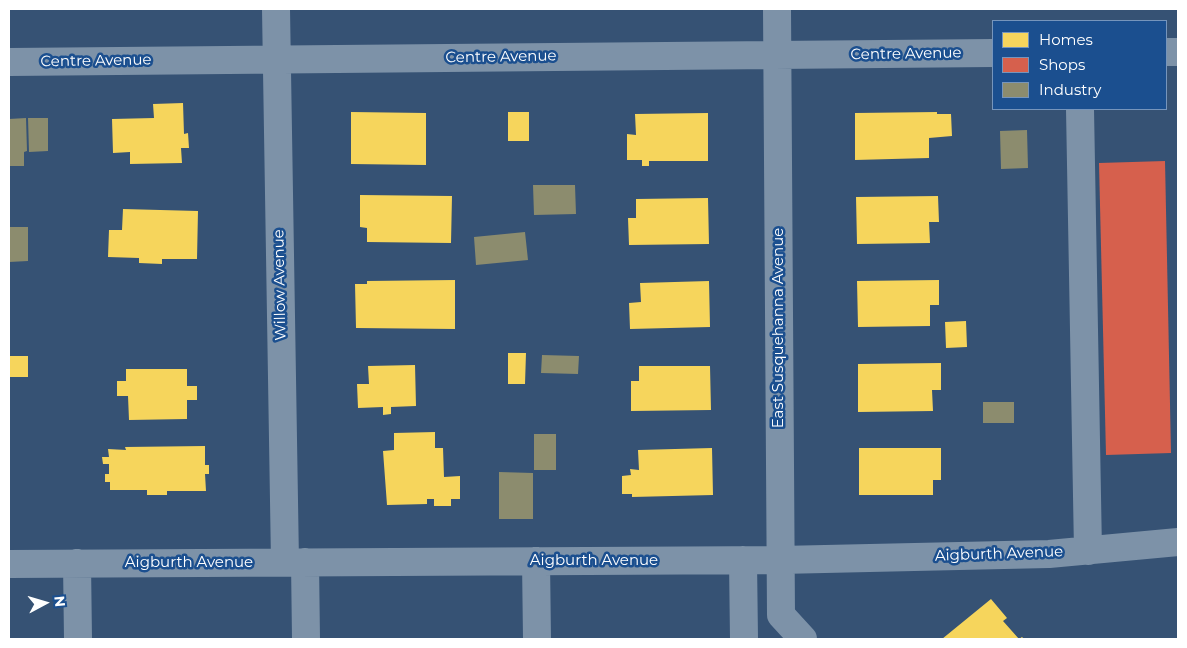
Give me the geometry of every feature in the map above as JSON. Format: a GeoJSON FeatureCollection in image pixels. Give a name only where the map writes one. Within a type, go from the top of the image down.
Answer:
{"type":"FeatureCollection","features":[{"type":"Feature","properties":{"kind":"street","name":"Willow Avenue"},"geometry":{"type":"LineString","coordinates":[[276,9],[276,60],[295,562],[306,639]]}},
{"type":"Feature","properties":{"kind":"street","name":"East Susquehanna Avenue"},"geometry":{"type":"LineString","coordinates":[[777,9],[781,615],[803,639]]}},
{"type":"Feature","properties":{"kind":"street","name":"Centre Avenue"},"geometry":{"type":"LineString","coordinates":[[9,62],[992,53]]}},
{"type":"Feature","properties":{"kind":"street"},"geometry":{"type":"LineString","coordinates":[[1080,110],[1088,551]]}},
{"type":"Feature","properties":{"kind":"street","name":"Aigburth Avenue"},"geometry":{"type":"LineString","coordinates":[[9,564],[780,560],[1088,551],[1178,542]]}},
{"type":"Feature","properties":{"kind":"street"},"geometry":{"type":"LineString","coordinates":[[743,560],[744,639]]}},
{"type":"Feature","properties":{"kind":"street"},"geometry":{"type":"LineString","coordinates":[[536,561],[537,639]]}},
{"type":"Feature","properties":{"kind":"street"},"geometry":{"type":"LineString","coordinates":[[77,564],[78,639]]}},
{"type":"Feature","properties":{"kind":"building: Homes"},"geometry":{"type":"Polygon","coordinates":[[[183,103],[184,134],[188,133],[189,148],[181,148],[182,163],[130,164],[130,152],[113,153],[112,119],[154,118],[153,104],[183,103]]]}},
{"type":"Feature","properties":{"kind":"building: Homes"},"geometry":{"type":"Polygon","coordinates":[[[351,112],[426,113],[426,165],[351,164],[351,112]]]}},
{"type":"Feature","properties":{"kind":"building: Homes"},"geometry":{"type":"Polygon","coordinates":[[[508,112],[529,112],[529,141],[508,141],[508,112]]]}},
{"type":"Feature","properties":{"kind":"building: Homes"},"geometry":{"type":"Polygon","coordinates":[[[937,112],[937,114],[951,114],[952,136],[929,138],[929,158],[855,160],[855,113],[937,112]]]}},
{"type":"Feature","properties":{"kind":"building: Homes"},"geometry":{"type":"Polygon","coordinates":[[[708,113],[708,161],[649,161],[649,166],[642,166],[642,160],[627,160],[627,134],[636,135],[635,114],[708,113]]]}},
{"type":"Feature","properties":{"kind":"building: Homes"},"geometry":{"type":"Polygon","coordinates":[[[360,195],[452,196],[451,243],[367,242],[367,228],[360,227],[360,195]]]}},
{"type":"Feature","properties":{"kind":"building: Homes"},"geometry":{"type":"Polygon","coordinates":[[[938,196],[939,222],[929,222],[930,243],[857,244],[856,197],[938,196]]]}},
{"type":"Feature","properties":{"kind":"building: Homes"},"geometry":{"type":"Polygon","coordinates":[[[708,198],[709,244],[629,245],[628,218],[636,218],[636,199],[708,198]]]}},
{"type":"Feature","properties":{"kind":"building: Homes"},"geometry":{"type":"Polygon","coordinates":[[[123,209],[198,211],[197,259],[162,259],[162,264],[139,263],[139,258],[108,257],[109,230],[122,230],[123,209]]]}},
{"type":"Feature","properties":{"kind":"building: Homes"},"geometry":{"type":"Polygon","coordinates":[[[455,280],[455,329],[356,328],[355,284],[367,284],[367,281],[455,280]]]}},
{"type":"Feature","properties":{"kind":"building: Homes"},"geometry":{"type":"Polygon","coordinates":[[[939,280],[939,305],[930,305],[930,326],[858,327],[857,281],[939,280]]]}},
{"type":"Feature","properties":{"kind":"building: Homes"},"geometry":{"type":"Polygon","coordinates":[[[709,281],[710,327],[630,329],[629,303],[641,302],[640,283],[709,281]]]}},
{"type":"Feature","properties":{"kind":"building: Homes"},"geometry":{"type":"Polygon","coordinates":[[[966,321],[967,347],[946,348],[945,322],[966,321]]]}},
{"type":"Feature","properties":{"kind":"building: Homes"},"geometry":{"type":"Polygon","coordinates":[[[508,353],[526,353],[525,384],[508,384],[508,353]]]}},
{"type":"Feature","properties":{"kind":"building: Homes"},"geometry":{"type":"Polygon","coordinates":[[[9,356],[28,356],[28,377],[9,377],[9,356]]]}},
{"type":"Feature","properties":{"kind":"building: Homes"},"geometry":{"type":"Polygon","coordinates":[[[941,363],[941,390],[932,390],[933,411],[858,412],[858,364],[941,363]]]}},
{"type":"Feature","properties":{"kind":"building: Homes"},"geometry":{"type":"Polygon","coordinates":[[[415,365],[416,406],[391,407],[391,414],[383,415],[383,407],[358,408],[357,384],[369,384],[368,366],[415,365]]]}},
{"type":"Feature","properties":{"kind":"building: Homes"},"geometry":{"type":"Polygon","coordinates":[[[639,366],[710,366],[711,410],[631,411],[631,381],[639,381],[639,366]]]}},
{"type":"Feature","properties":{"kind":"building: Homes"},"geometry":{"type":"Polygon","coordinates":[[[126,369],[187,369],[187,386],[197,386],[197,400],[187,400],[187,419],[129,420],[128,396],[117,396],[117,381],[126,381],[126,369]]]}},
{"type":"Feature","properties":{"kind":"building: Homes"},"geometry":{"type":"Polygon","coordinates":[[[435,432],[435,448],[443,448],[444,477],[460,476],[460,499],[451,499],[451,506],[434,506],[434,499],[427,499],[427,504],[387,505],[383,451],[394,450],[394,433],[435,432]]]}},
{"type":"Feature","properties":{"kind":"building: Homes"},"geometry":{"type":"Polygon","coordinates":[[[205,446],[205,465],[209,465],[209,474],[205,474],[206,491],[167,491],[167,495],[147,495],[147,490],[110,490],[110,482],[105,482],[105,474],[109,474],[109,464],[103,464],[102,457],[109,457],[108,449],[126,450],[125,447],[205,446]]]}},
{"type":"Feature","properties":{"kind":"building: Homes"},"geometry":{"type":"Polygon","coordinates":[[[712,448],[713,495],[632,497],[632,494],[622,494],[622,476],[631,475],[630,469],[639,470],[638,450],[712,448]]]}},
{"type":"Feature","properties":{"kind":"building: Homes"},"geometry":{"type":"Polygon","coordinates":[[[859,448],[941,448],[941,480],[933,480],[933,495],[859,495],[859,448]]]}},
{"type":"Feature","properties":{"kind":"building: Homes"},"geometry":{"type":"Polygon","coordinates":[[[991,599],[1007,618],[1003,621],[1019,639],[942,639],[991,599]]]}},
{"type":"Feature","properties":{"kind":"building: Shops"},"geometry":{"type":"Polygon","coordinates":[[[1165,161],[1171,453],[1106,455],[1099,163],[1165,161]]]}},
{"type":"Feature","properties":{"kind":"building: Industry"},"geometry":{"type":"Polygon","coordinates":[[[26,118],[27,151],[24,152],[24,166],[9,166],[9,119],[26,118]]]}},
{"type":"Feature","properties":{"kind":"building: Industry"},"geometry":{"type":"Polygon","coordinates":[[[28,118],[48,118],[48,151],[29,152],[28,118]]]}},
{"type":"Feature","properties":{"kind":"building: Industry"},"geometry":{"type":"Polygon","coordinates":[[[1027,130],[1028,168],[1001,169],[1000,131],[1027,130]]]}},
{"type":"Feature","properties":{"kind":"building: Industry"},"geometry":{"type":"Polygon","coordinates":[[[533,185],[575,185],[576,214],[534,215],[533,185]]]}},
{"type":"Feature","properties":{"kind":"building: Industry"},"geometry":{"type":"Polygon","coordinates":[[[9,227],[28,227],[28,261],[9,262],[9,227]]]}},
{"type":"Feature","properties":{"kind":"building: Industry"},"geometry":{"type":"Polygon","coordinates":[[[525,232],[528,260],[476,265],[474,237],[525,232]]]}},
{"type":"Feature","properties":{"kind":"building: Industry"},"geometry":{"type":"Polygon","coordinates":[[[542,355],[579,356],[578,374],[541,373],[542,355]]]}},
{"type":"Feature","properties":{"kind":"building: Industry"},"geometry":{"type":"Polygon","coordinates":[[[983,402],[1014,402],[1014,423],[983,423],[983,402]]]}},
{"type":"Feature","properties":{"kind":"building: Industry"},"geometry":{"type":"Polygon","coordinates":[[[534,434],[556,434],[556,470],[534,470],[534,434]]]}},
{"type":"Feature","properties":{"kind":"building: Industry"},"geometry":{"type":"Polygon","coordinates":[[[499,472],[533,473],[533,519],[499,519],[499,472]]]}}]}
